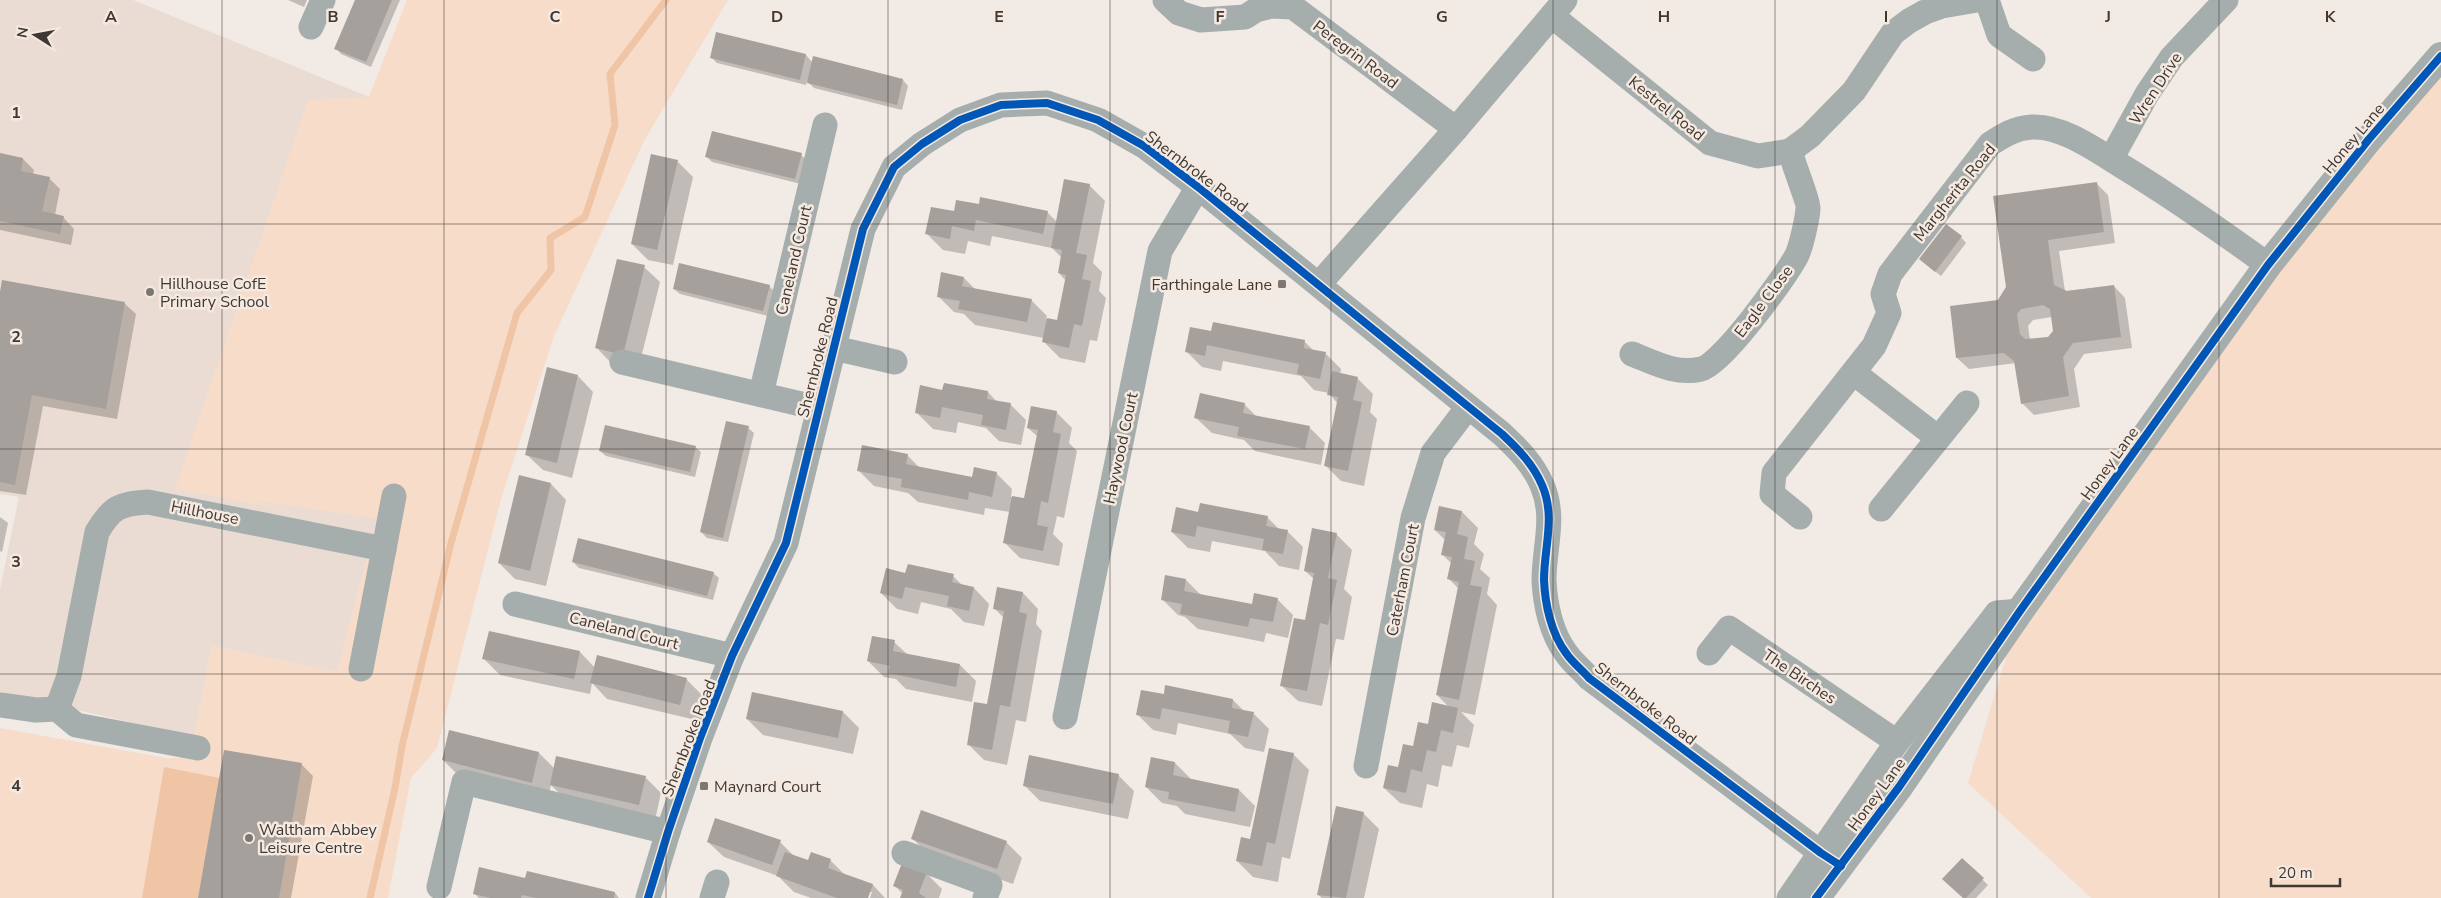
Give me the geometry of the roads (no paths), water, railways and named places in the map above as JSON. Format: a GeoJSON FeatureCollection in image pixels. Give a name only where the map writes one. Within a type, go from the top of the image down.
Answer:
{"type":"FeatureCollection","features":[{"type":"Feature","properties":{"kind":"street"},"geometry":{"type":"LineString","coordinates":[[311,28],[323,0]]}},
{"type":"Feature","properties":{"kind":"street","name":"Peregrin Road"},"geometry":{"type":"LineString","coordinates":[[1165,0],[1179,13],[1201,20],[1245,17],[1256,10],[1293,3],[1456,129]]}},
{"type":"Feature","properties":{"kind":"street","name":"Kestrel Road"},"geometry":{"type":"LineString","coordinates":[[1559,8],[1710,143],[1758,156],[1790,151],[1810,136],[1854,91],[1893,33],[1925,12],[1942,6],[1977,0]]}},
{"type":"Feature","properties":{"kind":"street"},"geometry":{"type":"LineString","coordinates":[[1987,0],[1999,35],[2034,59]]}},
{"type":"Feature","properties":{"kind":"street","name":"Wren Drive"},"geometry":{"type":"LineString","coordinates":[[2111,160],[2147,94],[2172,57],[2226,0]]}},
{"type":"Feature","properties":{"kind":"street"},"geometry":{"type":"LineString","coordinates":[[1319,284],[1456,129],[1559,8]]}},
{"type":"Feature","properties":{"kind":"street","name":"Honey Lane"},"geometry":{"type":"LineString","coordinates":[[1789,898],[1831,859],[1899,787],[2020,611],[2268,265],[2369,139],[2441,56]]}},
{"type":"Feature","properties":{"kind":"street","name":"Shernbroke Road"},"geometry":{"type":"LineString","coordinates":[[648,898],[700,738],[732,656],[786,543],[863,229],[885,183],[894,167],[922,144],[960,120],[1001,105],[1047,103],[1098,120],[1144,146],[1319,284],[1502,434],[1526,457],[1543,486],[1551,524],[1544,580],[1546,600],[1549,618],[1565,653],[1589,678],[1831,859]]}},
{"type":"Feature","properties":{"kind":"street","name":"Caneland Court"},"geometry":{"type":"LineString","coordinates":[[761,394],[825,125]]}},
{"type":"Feature","properties":{"kind":"street","name":"Margherita Road"},"geometry":{"type":"LineString","coordinates":[[1800,517],[1772,494],[1774,473],[1854,374],[1874,346],[1889,313],[1883,294],[1890,274],[1990,144],[2010,131],[2033,126],[2053,130],[2082,141],[2184,204],[2268,265]]}},
{"type":"Feature","properties":{"kind":"street","name":"Eagle Close"},"geometry":{"type":"LineString","coordinates":[[1632,354],[1675,371],[1702,369],[1718,359],[1732,344],[1797,256],[1809,207],[1795,171],[1790,151]]}},
{"type":"Feature","properties":{"kind":"street","name":"Haywood Court"},"geometry":{"type":"LineString","coordinates":[[1065,717],[1160,251],[1198,188]]}},
{"type":"Feature","properties":{"kind":"street"},"geometry":{"type":"LineString","coordinates":[[834,348],[895,362]]}},
{"type":"Feature","properties":{"kind":"street"},"geometry":{"type":"LineString","coordinates":[[622,362],[818,408]]}},
{"type":"Feature","properties":{"kind":"street"},"geometry":{"type":"LineString","coordinates":[[1854,374],[1938,438]]}},
{"type":"Feature","properties":{"kind":"street"},"geometry":{"type":"LineString","coordinates":[[1881,509],[1967,403]]}},
{"type":"Feature","properties":{"kind":"street","name":"Caterham Court"},"geometry":{"type":"LineString","coordinates":[[1366,766],[1413,518],[1433,453],[1468,407]]}},
{"type":"Feature","properties":{"kind":"street"},"geometry":{"type":"LineString","coordinates":[[361,669],[394,496]]}},
{"type":"Feature","properties":{"kind":"street","name":"Hillhouse"},"geometry":{"type":"LineString","coordinates":[[57,709],[68,676],[96,532],[108,513],[127,503],[148,502],[384,549]]}},
{"type":"Feature","properties":{"kind":"street","name":"Caneland Court"},"geometry":{"type":"LineString","coordinates":[[515,604],[732,656]]}},
{"type":"Feature","properties":{"kind":"street","name":"Honey Lane"},"geometry":{"type":"LineString","coordinates":[[1816,898],[1831,859],[1897,742],[1997,613],[2020,611]]}},
{"type":"Feature","properties":{"kind":"street","name":"The Birches"},"geometry":{"type":"LineString","coordinates":[[1709,653],[1729,628],[1897,742]]}},
{"type":"Feature","properties":{"kind":"street"},"geometry":{"type":"LineString","coordinates":[[0,705],[36,710],[57,709],[76,725],[198,748]]}},
{"type":"Feature","properties":{"kind":"street"},"geometry":{"type":"LineString","coordinates":[[439,887],[464,782],[668,832]]}},
{"type":"Feature","properties":{"kind":"street"},"geometry":{"type":"LineString","coordinates":[[904,853],[990,885],[985,898]]}},
{"type":"Feature","properties":{"kind":"waterway"},"geometry":{"type":"LineString","coordinates":[[370,898],[395,788],[402,746],[451,543],[517,313],[551,270],[550,238],[585,217],[615,125],[610,74],[666,0]]}},
{"type":"Feature","properties":{"kind":"place","name":"Farthingale Lane"},"geometry":{"type":"Point","coordinates":[1282,284]}},
{"type":"Feature","properties":{"kind":"place","name":"Hillhouse CofE Primary School"},"geometry":{"type":"Point","coordinates":[150,292]}},
{"type":"Feature","properties":{"kind":"place","name":"Maynard Court"},"geometry":{"type":"Point","coordinates":[704,786]}},
{"type":"Feature","properties":{"kind":"place","name":"Waltham Abbey Leisure Centre"},"geometry":{"type":"Point","coordinates":[249,838]}}]}
